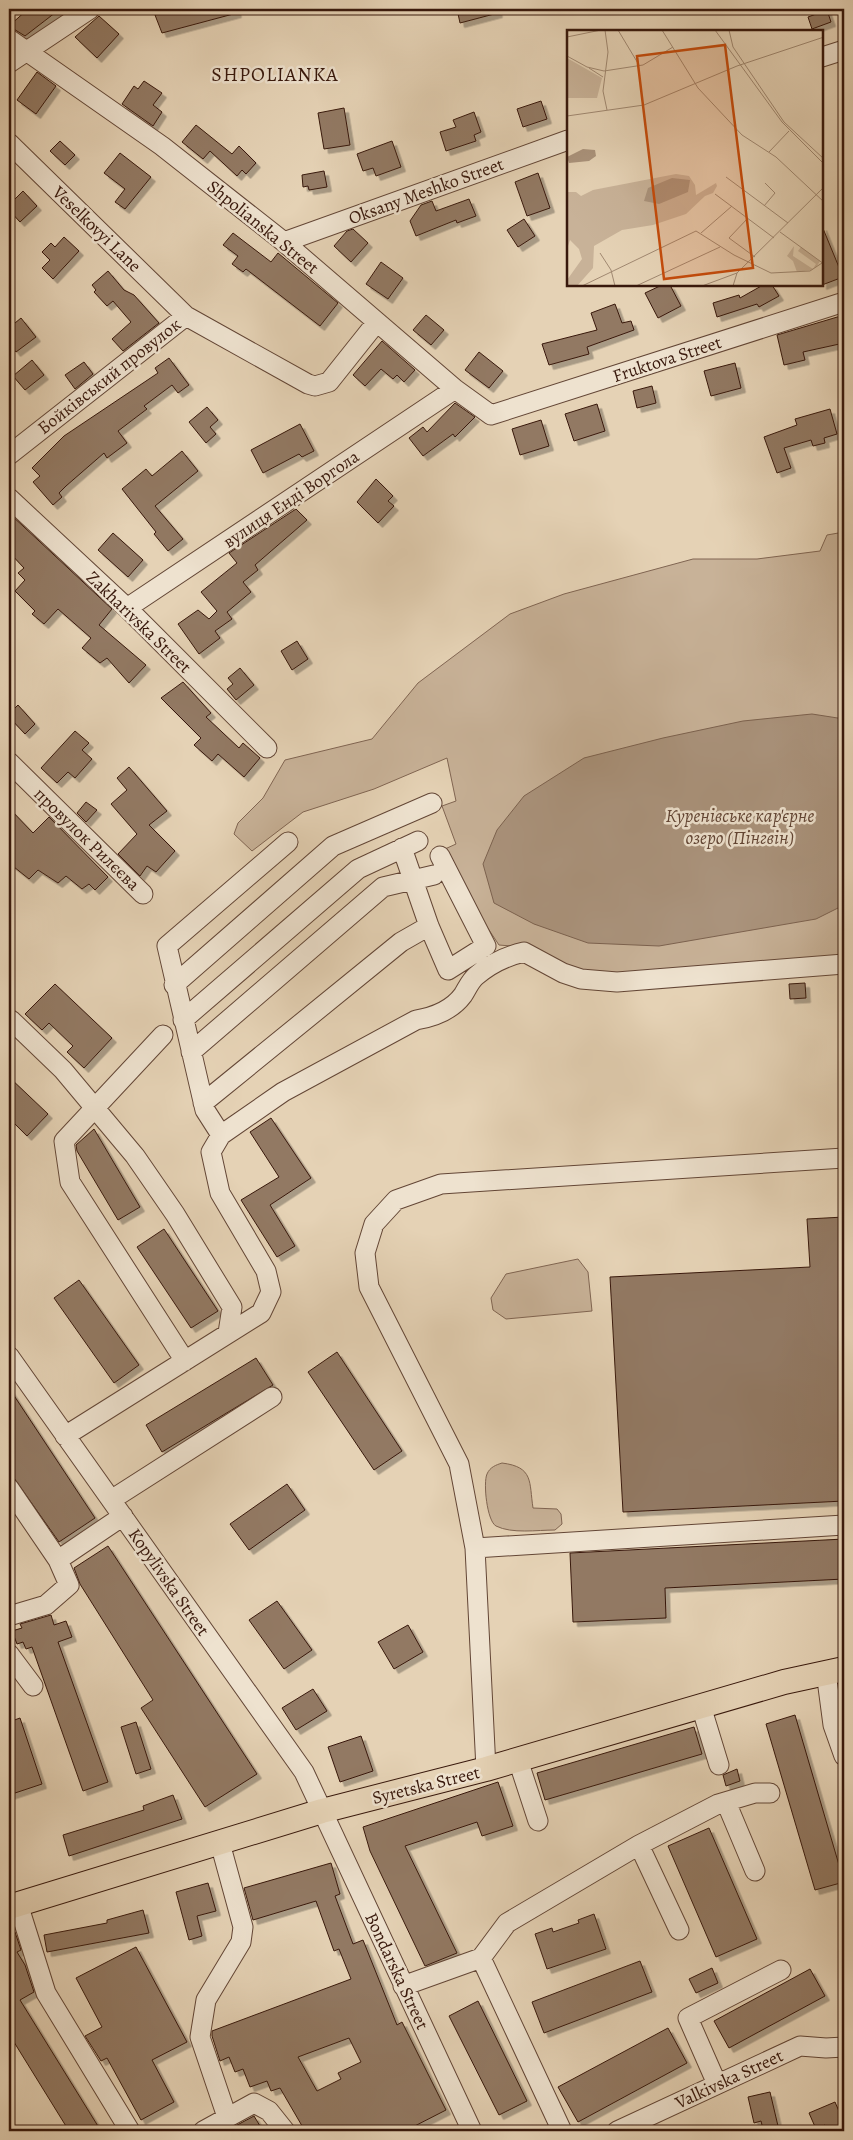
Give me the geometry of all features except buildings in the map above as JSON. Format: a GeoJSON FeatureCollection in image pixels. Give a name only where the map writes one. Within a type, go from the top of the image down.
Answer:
{"type":"FeatureCollection","features":[{"type":"Feature","properties":{"kind":"main road","name":"Syretska Street"},"geometry":{"type":"LineString","coordinates":[[13,1906],[322,1811],[486,1769],[784,1682],[835,1671]]}},
{"type":"Feature","properties":{"kind":"street"},"geometry":{"type":"LineString","coordinates":[[9,63],[90,9]]}},
{"type":"Feature","properties":{"kind":"street","name":"Shpolianska Street"},"geometry":{"type":"LineString","coordinates":[[9,39],[162,146],[284,242],[376,323],[455,389],[490,415]]}},
{"type":"Feature","properties":{"kind":"street"},"geometry":{"type":"LineString","coordinates":[[823,57],[844,50]]}},
{"type":"Feature","properties":{"kind":"street","name":"Oksany Meshko Street"},"geometry":{"type":"LineString","coordinates":[[284,242],[567,140]]}},
{"type":"Feature","properties":{"kind":"street","name":"Veselkovyi Lane"},"geometry":{"type":"LineString","coordinates":[[9,143],[186,316],[308,384],[315,386],[329,382],[376,323]]}},
{"type":"Feature","properties":{"kind":"street","name":"Fruktova Street"},"geometry":{"type":"LineString","coordinates":[[490,415],[844,302]]}},
{"type":"Feature","properties":{"kind":"street","name":"Бойківський провулок"},"geometry":{"type":"LineString","coordinates":[[9,456],[186,316]]}},
{"type":"Feature","properties":{"kind":"street","name":"вулиця Енді Воргола"},"geometry":{"type":"LineString","coordinates":[[127,608],[455,389]]}},
{"type":"Feature","properties":{"kind":"street","name":"Zakharivska Street"},"geometry":{"type":"LineString","coordinates":[[9,498],[127,608],[267,748]]}},
{"type":"Feature","properties":{"kind":"street","name":"провулок Рилєєва"},"geometry":{"type":"LineString","coordinates":[[9,762],[143,894]]}},
{"type":"Feature","properties":{"kind":"street"},"geometry":{"type":"LineString","coordinates":[[174,985],[333,846],[432,803]]}},
{"type":"Feature","properties":{"kind":"street"},"geometry":{"type":"LineString","coordinates":[[221,1135],[205,1110],[166,950],[168,942],[288,842]]}},
{"type":"Feature","properties":{"kind":"street"},"geometry":{"type":"LineString","coordinates":[[183,1020],[358,868],[410,845],[412,881],[448,970],[491,954],[524,952],[563,973],[581,979],[617,982],[844,964]]}},
{"type":"Feature","properties":{"kind":"street"},"geometry":{"type":"LineString","coordinates":[[440,856],[491,954]]}},
{"type":"Feature","properties":{"kind":"street"},"geometry":{"type":"LineString","coordinates":[[191,1052],[383,887],[434,875]]}},
{"type":"Feature","properties":{"kind":"street"},"geometry":{"type":"LineString","coordinates":[[203,1103],[401,942],[429,926]]}},
{"type":"Feature","properties":{"kind":"street"},"geometry":{"type":"LineString","coordinates":[[65,1436],[261,1313],[271,1292],[266,1271],[220,1193],[211,1152],[221,1135],[283,1092],[416,1020],[431,1018],[446,1011],[461,998],[491,954]]}},
{"type":"Feature","properties":{"kind":"street"},"geometry":{"type":"LineString","coordinates":[[11,1020],[63,1070],[135,1156],[175,1214],[232,1308],[228,1333]]}},
{"type":"Feature","properties":{"kind":"street"},"geometry":{"type":"LineString","coordinates":[[163,1035],[64,1140],[70,1182],[185,1361]]}},
{"type":"Feature","properties":{"kind":"street"},"geometry":{"type":"LineString","coordinates":[[486,1769],[475,1548],[458,1464],[369,1287],[365,1253],[374,1224],[396,1200],[441,1184],[844,1158]]}},
{"type":"Feature","properties":{"kind":"street","name":"Kopylivska Street"},"geometry":{"type":"LineString","coordinates":[[9,1356],[304,1772],[322,1811]]}},
{"type":"Feature","properties":{"kind":"street"},"geometry":{"type":"LineString","coordinates":[[111,1500],[272,1397]]}},
{"type":"Feature","properties":{"kind":"street"},"geometry":{"type":"LineString","coordinates":[[9,1488],[58,1560],[69,1585],[46,1605],[9,1616]]}},
{"type":"Feature","properties":{"kind":"street"},"geometry":{"type":"LineString","coordinates":[[58,1560],[123,1516]]}},
{"type":"Feature","properties":{"kind":"street"},"geometry":{"type":"LineString","coordinates":[[475,1548],[844,1525]]}},
{"type":"Feature","properties":{"kind":"street"},"geometry":{"type":"LineString","coordinates":[[9,1654],[33,1686]]}},
{"type":"Feature","properties":{"kind":"street"},"geometry":{"type":"LineString","coordinates":[[835,1671],[833,1725],[844,1756]]}},
{"type":"Feature","properties":{"kind":"street"},"geometry":{"type":"LineString","coordinates":[[701,1706],[719,1765]]}},
{"type":"Feature","properties":{"kind":"street"},"geometry":{"type":"LineString","coordinates":[[518,1760],[538,1822]]}},
{"type":"Feature","properties":{"kind":"street"},"geometry":{"type":"LineString","coordinates":[[403,1986],[481,1958],[507,1923],[640,1845],[726,1802],[756,1793],[770,1793]]}},
{"type":"Feature","properties":{"kind":"street"},"geometry":{"type":"LineString","coordinates":[[726,1802],[755,1871]]}},
{"type":"Feature","properties":{"kind":"street","name":"Bondarska Street"},"geometry":{"type":"LineString","coordinates":[[322,1811],[472,2131]]}},
{"type":"Feature","properties":{"kind":"street"},"geometry":{"type":"LineString","coordinates":[[220,1843],[243,1927],[243,1935],[241,1942],[206,2000],[200,2037],[227,2117]]}},
{"type":"Feature","properties":{"kind":"street"},"geometry":{"type":"LineString","coordinates":[[640,1845],[679,1930]]}},
{"type":"Feature","properties":{"kind":"street"},"geometry":{"type":"LineString","coordinates":[[13,1906],[46,1993],[130,2131]]}},
{"type":"Feature","properties":{"kind":"street"},"geometry":{"type":"LineString","coordinates":[[481,1958],[562,2131]]}},
{"type":"Feature","properties":{"kind":"street"},"geometry":{"type":"LineString","coordinates":[[717,2084],[688,2018],[781,1970]]}},
{"type":"Feature","properties":{"kind":"street","name":"Valkivska Street"},"geometry":{"type":"LineString","coordinates":[[617,2131],[800,2046],[842,2053]]}},
{"type":"Feature","properties":{"kind":"street"},"geometry":{"type":"LineString","coordinates":[[204,2131],[250,2104],[257,2104],[269,2111],[285,2131]]}},
{"type":"Feature","properties":{"kind":"shaded area"},"geometry":{"type":"Polygon","coordinates":[[[844,532],[844,961],[577,976],[523,947],[499,945],[475,909],[445,849],[456,844],[442,806],[456,801],[447,758],[374,789],[303,812],[252,851],[234,834],[238,823],[263,798],[285,760],[372,739],[418,683],[510,614],[564,594],[693,559],[757,559],[820,551],[827,535],[844,532]]]}},
{"type":"Feature","properties":{"kind":"shaded area"},"geometry":{"type":"Polygon","coordinates":[[[578,1259],[588,1272],[592,1311],[506,1319],[493,1310],[491,1298],[506,1274],[578,1259]]]}},
{"type":"Feature","properties":{"kind":"shaded area"},"geometry":{"type":"Polygon","coordinates":[[[502,1463],[520,1468],[525,1472],[530,1483],[533,1508],[557,1509],[561,1514],[562,1524],[555,1530],[517,1531],[496,1526],[493,1523],[488,1510],[486,1479],[490,1470],[502,1463]]]}},
{"type":"Feature","properties":{"kind":"water","name":"Куренівське кар'єрне озеро (Пінгвін)"},"geometry":{"type":"Polygon","coordinates":[[[812,714],[844,719],[844,905],[816,919],[659,946],[588,943],[534,924],[494,903],[483,864],[497,830],[524,796],[584,758],[663,738],[743,721],[812,714]]]}},
{"type":"Feature","properties":{"kind":"district","name":"SHPOLIANKA"},"geometry":{"type":"Point","coordinates":[275,74]}}]}
